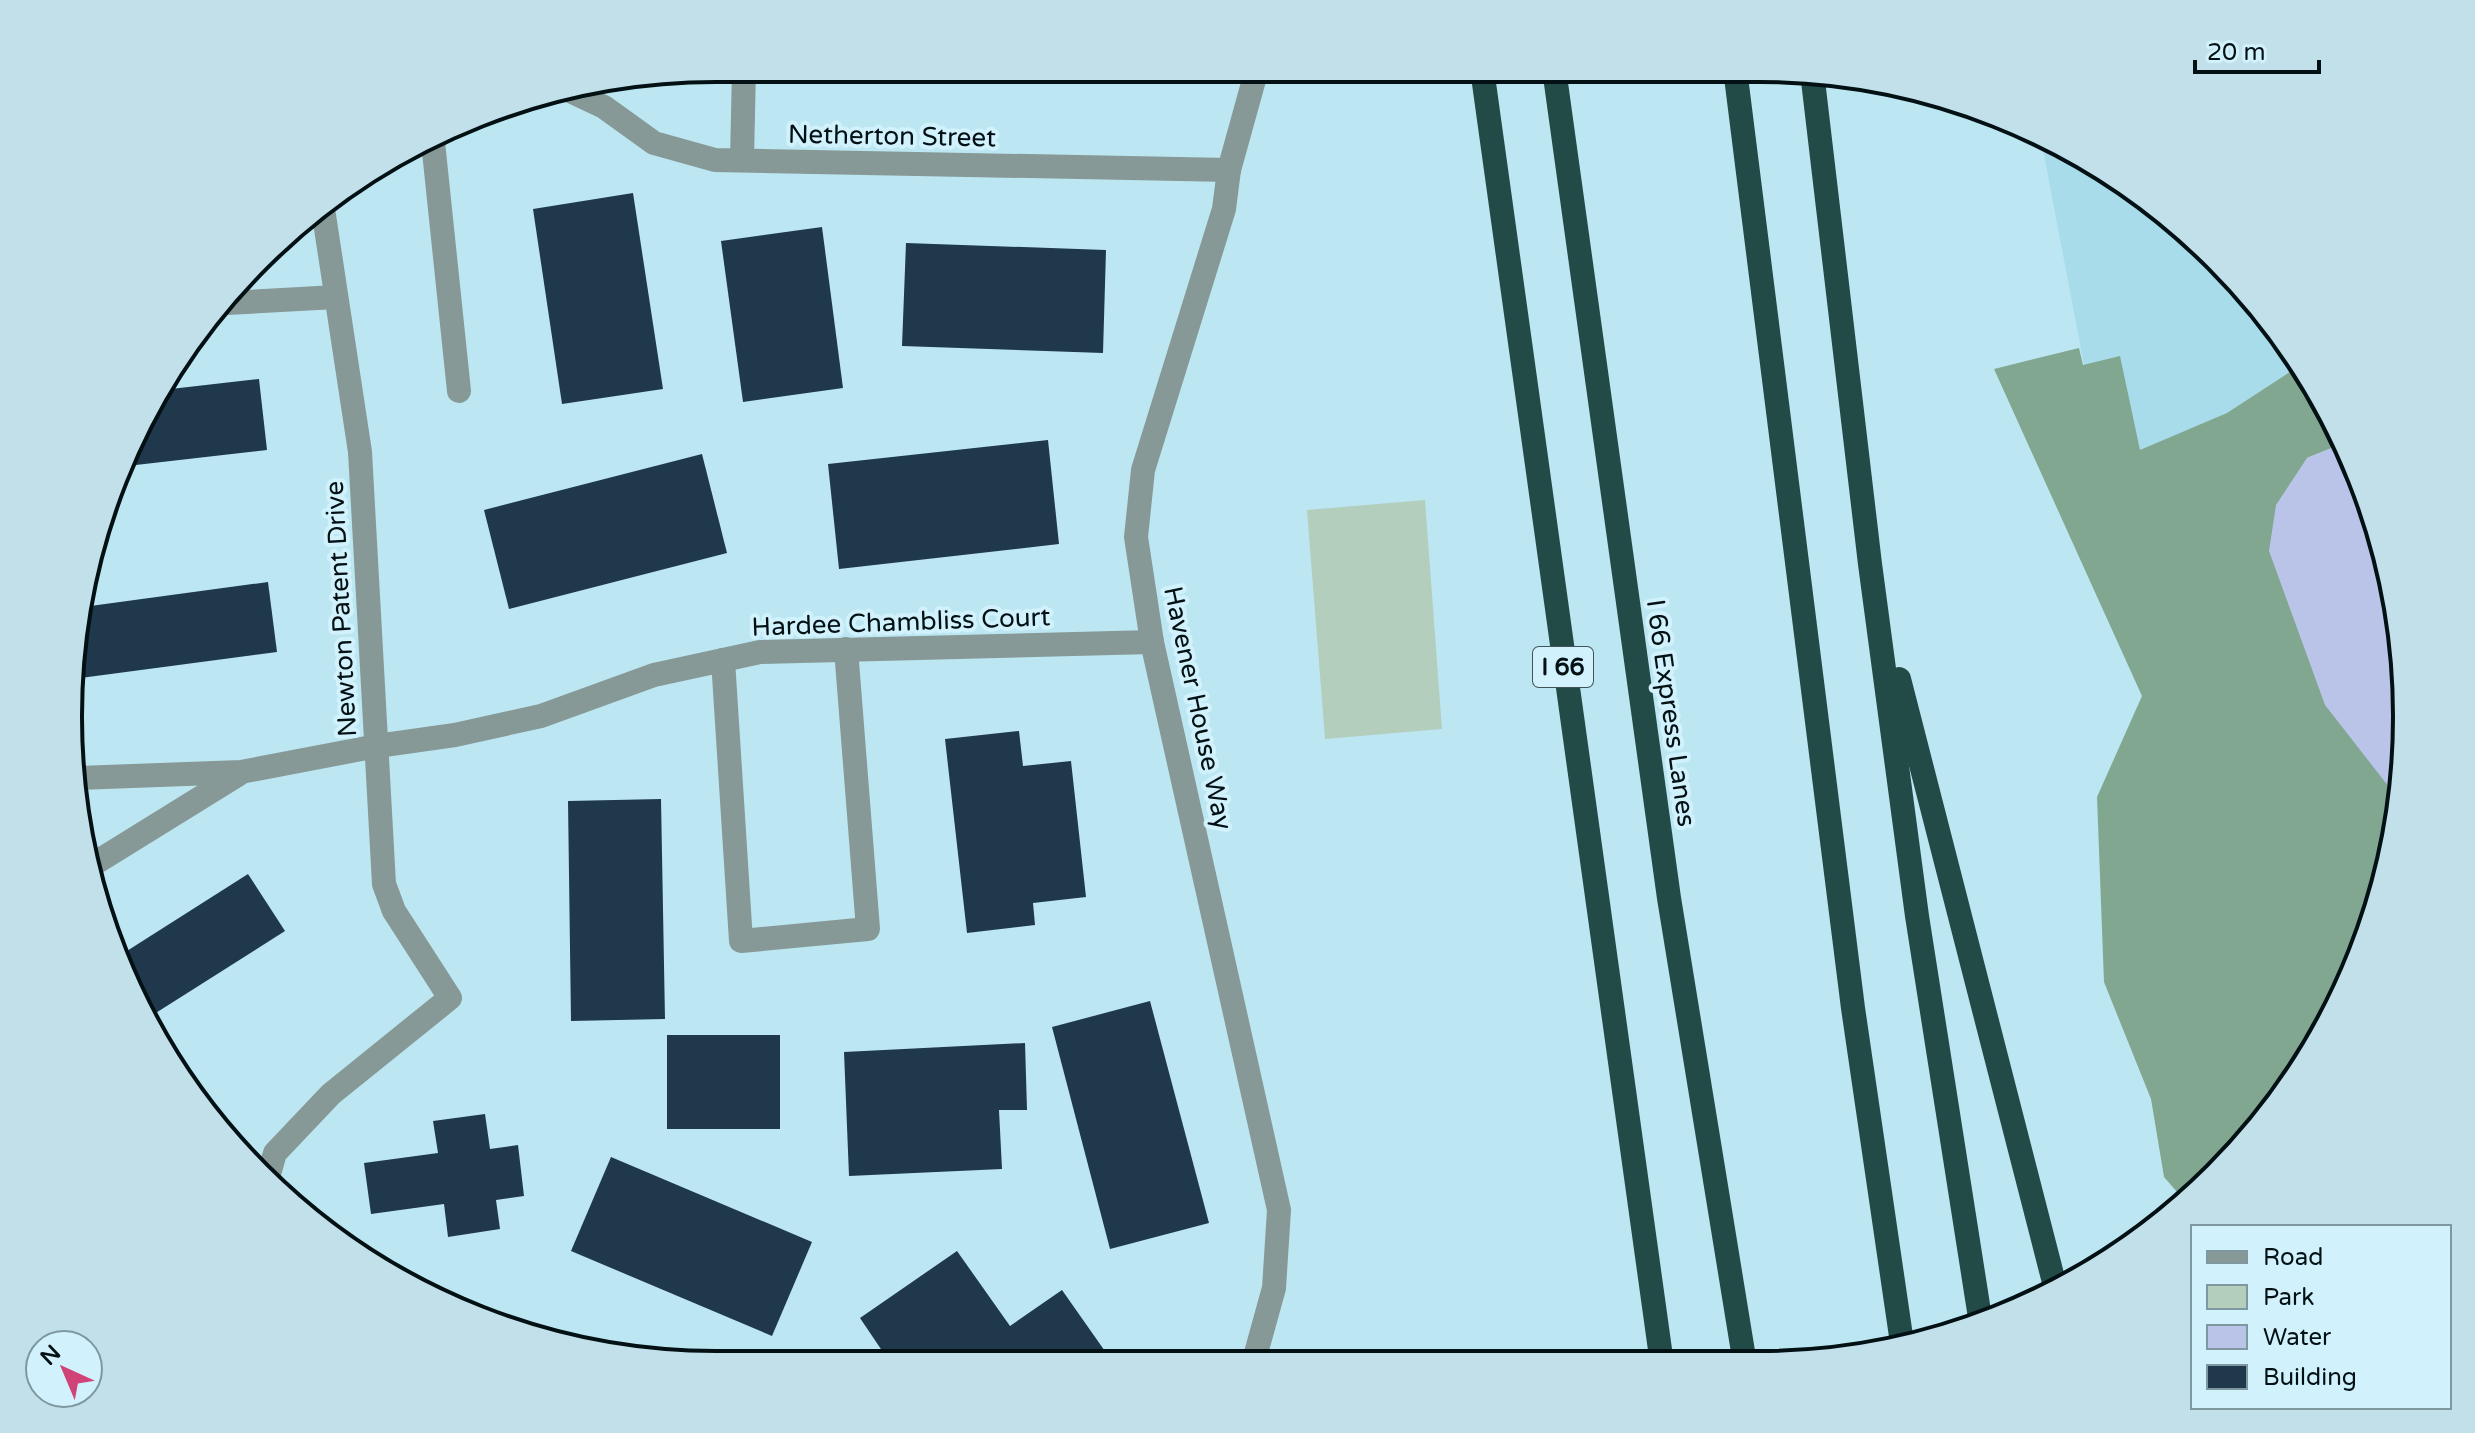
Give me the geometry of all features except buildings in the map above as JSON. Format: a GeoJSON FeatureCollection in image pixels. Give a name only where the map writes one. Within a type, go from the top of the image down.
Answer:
{"type":"FeatureCollection","features":[{"type":"Feature","properties":{"kind":"highway","name":"I 66"},"geometry":{"type":"LineString","coordinates":[[1484,82],[1660,1351]]}},
{"type":"Feature","properties":{"kind":"highway","name":"I 66 Express Lanes"},"geometry":{"type":"LineString","coordinates":[[1556,82],[1669,898],[1743,1351]]}},
{"type":"Feature","properties":{"kind":"highway"},"geometry":{"type":"LineString","coordinates":[[1737,82],[1853,1008],[1901,1334]]}},
{"type":"Feature","properties":{"kind":"highway"},"geometry":{"type":"LineString","coordinates":[[1813,84],[1870,564],[1917,916],[1979,1311]]}},
{"type":"Feature","properties":{"kind":"highway"},"geometry":{"type":"LineString","coordinates":[[1870,564],[2053,1278]]}},
{"type":"Feature","properties":{"kind":"street"},"geometry":{"type":"LineString","coordinates":[[742,160],[744,82]]}},
{"type":"Feature","properties":{"kind":"street","name":"Havener House Way"},"geometry":{"type":"LineString","coordinates":[[1253,82],[1229,170],[1224,209],[1143,470],[1136,537],[1152,642],[1279,1210],[1274,1288],[1257,1351]]}},
{"type":"Feature","properties":{"kind":"street","name":"Netherton Street"},"geometry":{"type":"LineString","coordinates":[[582,97],[604,107],[654,143],[715,160],[1229,170]]}},
{"type":"Feature","properties":{"kind":"street"},"geometry":{"type":"LineString","coordinates":[[434,148],[459,391]]}},
{"type":"Feature","properties":{"kind":"street","name":"Newton Patent Drive"},"geometry":{"type":"LineString","coordinates":[[271,1168],[275,1153],[331,1094],[450,998],[394,911],[384,884],[360,452],[324,218]]}},
{"type":"Feature","properties":{"kind":"street"},"geometry":{"type":"LineString","coordinates":[[235,303],[336,297]]}},
{"type":"Feature","properties":{"kind":"street","name":"Hardee Chambliss Court"},"geometry":{"type":"LineString","coordinates":[[241,772],[377,746],[455,735],[541,716],[654,675],[760,652],[1152,642]]}},
{"type":"Feature","properties":{"kind":"street"},"geometry":{"type":"LineString","coordinates":[[723,660],[741,941],[868,929],[846,649]]}},
{"type":"Feature","properties":{"kind":"street"},"geometry":{"type":"LineString","coordinates":[[85,778],[241,772]]}},
{"type":"Feature","properties":{"kind":"street"},"geometry":{"type":"LineString","coordinates":[[99,861],[241,772]]}},
{"type":"Feature","properties":{"kind":"shaded area"},"geometry":{"type":"Polygon","coordinates":[[[2043,149],[2111,189],[2177,239],[2236,298],[2298,383],[2096,515],[2103,465],[2043,149]]]}},
{"type":"Feature","properties":{"kind":"green space"},"geometry":{"type":"Polygon","coordinates":[[[2079,348],[2083,365],[2120,356],[2140,450],[2227,413],[2291,371],[2333,447],[2307,458],[2389,787],[2381,840],[2345,959],[2308,1034],[2262,1103],[2236,1135],[2178,1193],[2164,1177],[2151,1099],[2104,982],[2097,797],[2142,696],[1994,369],[2079,348]]]}},
{"type":"Feature","properties":{"kind":"green space"},"geometry":{"type":"Polygon","coordinates":[[[1425,500],[1442,729],[1325,739],[1307,510],[1425,500]]]}},
{"type":"Feature","properties":{"kind":"water"},"geometry":{"type":"Polygon","coordinates":[[[2333,447],[2371,552],[2388,634],[2392,675],[2389,787],[2325,705],[2269,551],[2276,505],[2307,458],[2333,447]]]}}]}
